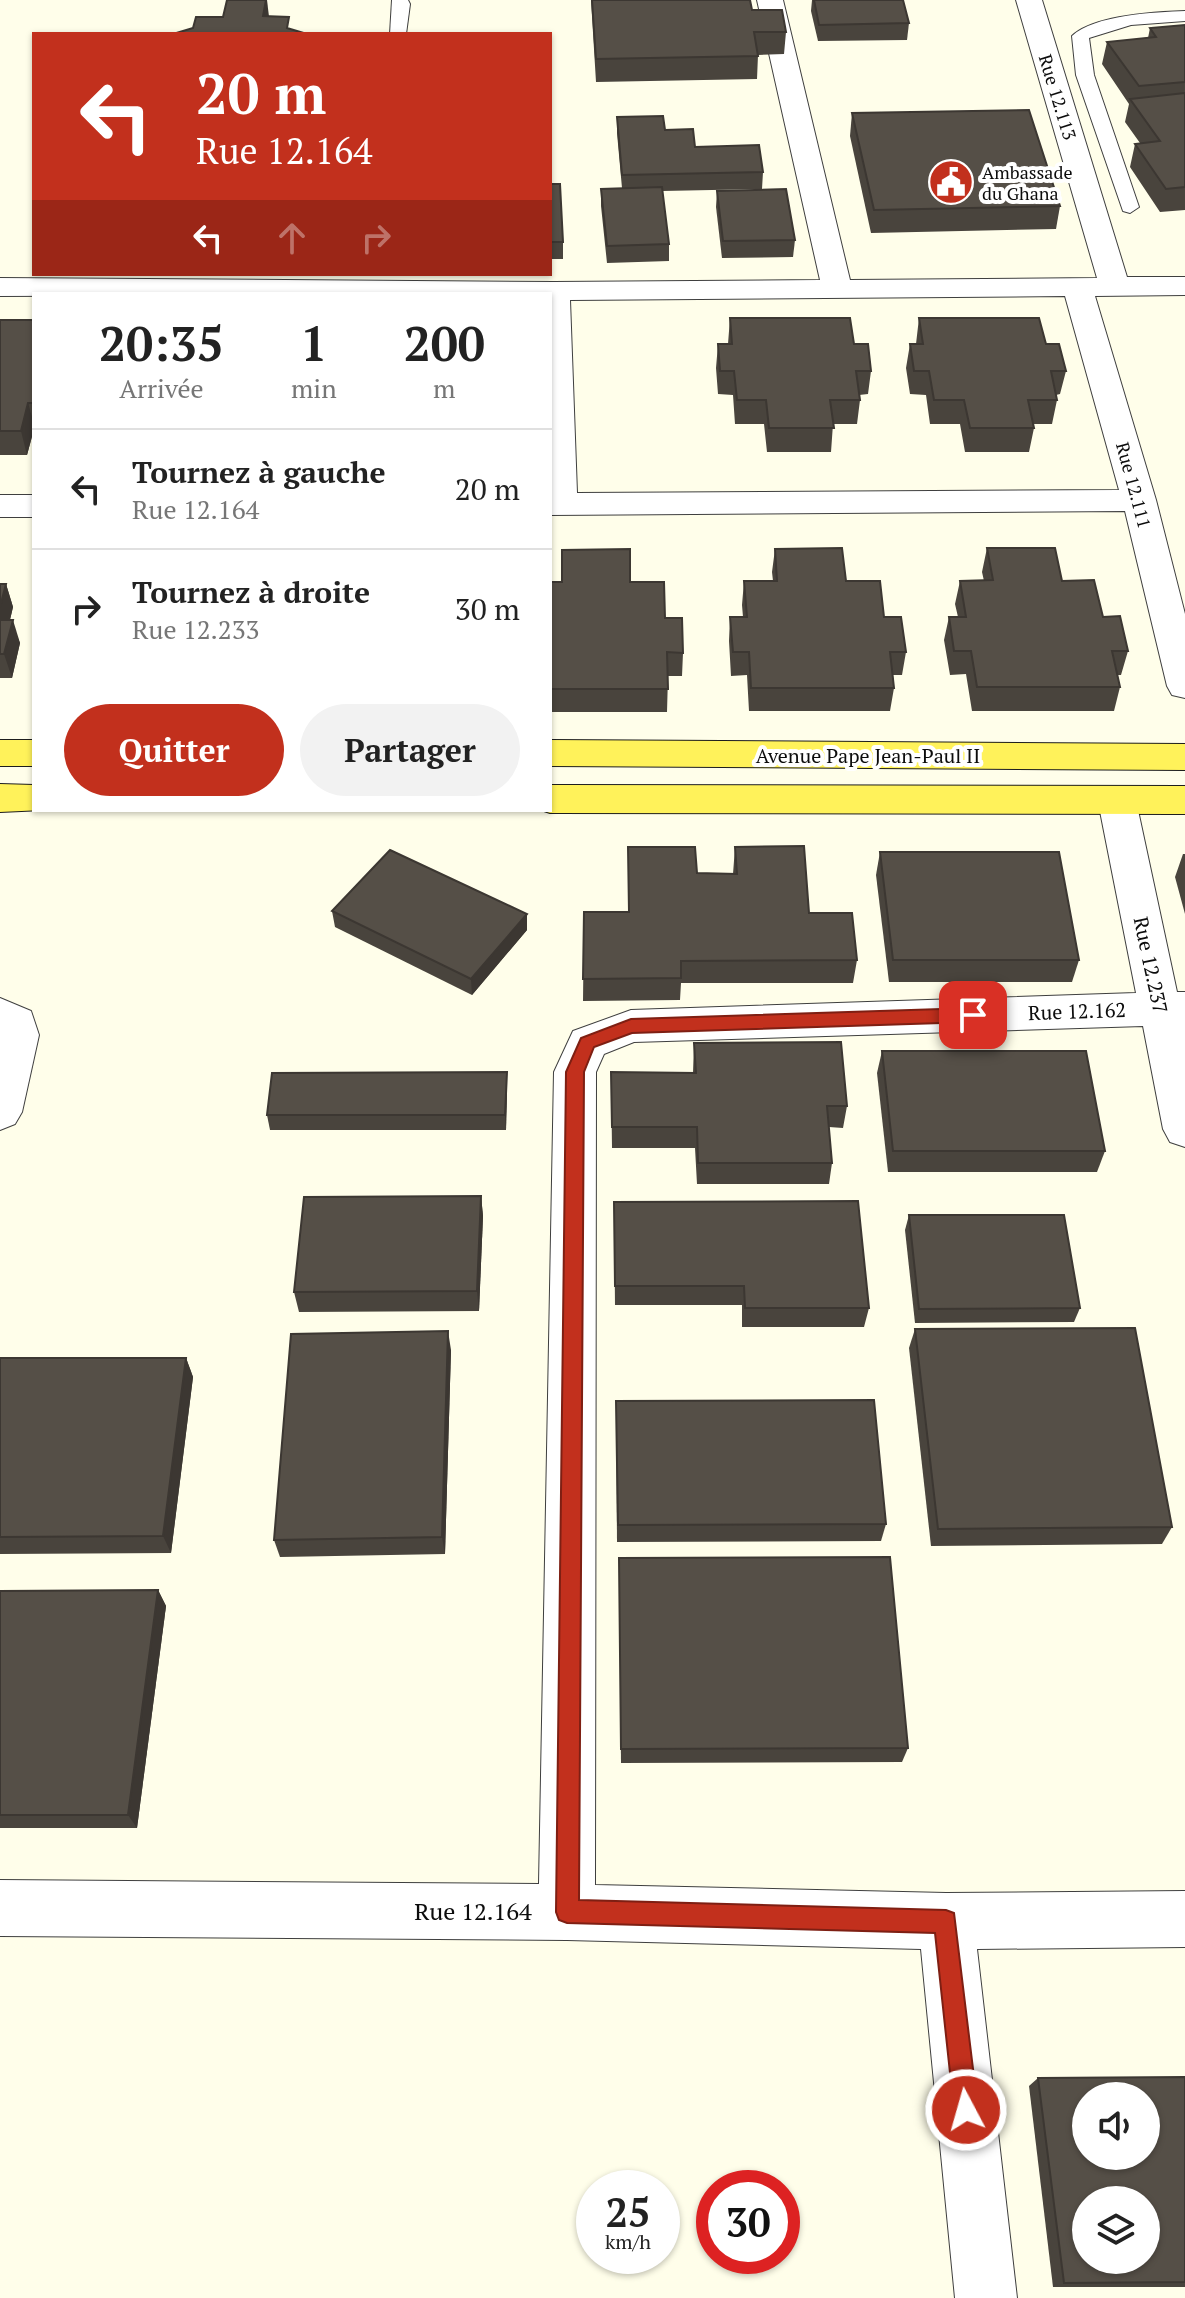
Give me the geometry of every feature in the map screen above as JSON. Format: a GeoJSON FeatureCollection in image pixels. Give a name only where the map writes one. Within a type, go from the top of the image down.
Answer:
{"type":"FeatureCollection","features":[{"type":"Feature","properties":{"kind":"main road"},"geometry":{"type":"LineString","coordinates":[[0,753],[32,753]]}},
{"type":"Feature","properties":{"kind":"main road","name":"Avenue Pape Jean-Paul II"},"geometry":{"type":"LineString","coordinates":[[552,753],[1185,757]]}},
{"type":"Feature","properties":{"kind":"main road"},"geometry":{"type":"LineString","coordinates":[[0,798],[32,799]]}},
{"type":"Feature","properties":{"kind":"main road"},"geometry":{"type":"LineString","coordinates":[[552,799],[1185,800]]}},
{"type":"Feature","properties":{"kind":"street"},"geometry":{"type":"LineString","coordinates":[[770,0],[837,287]]}},
{"type":"Feature","properties":{"kind":"street","name":"Rue 12.113"},"geometry":{"type":"LineString","coordinates":[[1029,0],[1114,285]]}},
{"type":"Feature","properties":{"kind":"street"},"geometry":{"type":"LineString","coordinates":[[0,287],[366,281],[448,292],[1185,286]]}},
{"type":"Feature","properties":{"kind":"street","name":"Rue 12.111"},"geometry":{"type":"LineString","coordinates":[[1077,285],[1139,500],[1185,686]]}},
{"type":"Feature","properties":{"kind":"street"},"geometry":{"type":"LineString","coordinates":[[554,291],[555,504],[1139,500]]}},
{"type":"Feature","properties":{"kind":"street"},"geometry":{"type":"LineString","coordinates":[[0,506],[32,506]]}},
{"type":"Feature","properties":{"kind":"street","name":"Rue 12.237"},"geometry":{"type":"LineString","coordinates":[[1117,801],[1172,1008],[1185,1129]]}},
{"type":"Feature","properties":{"kind":"street","name":"Rue 12.162"},"geometry":{"type":"LineString","coordinates":[[567,1912],[575,1072],[588,1043],[631,1026],[1172,1008]]}},
{"type":"Feature","properties":{"kind":"street"},"geometry":{"type":"LineString","coordinates":[[0,1014],[16,1023],[18,1035],[0,1112]]}},
{"type":"Feature","properties":{"kind":"street","name":"Rue 12.164"},"geometry":{"type":"LineString","coordinates":[[0,1908],[567,1912],[946,1921],[1185,1919]]}},
{"type":"Feature","properties":{"kind":"street"},"geometry":{"type":"LineString","coordinates":[[946,1921],[986,2298]]}},
{"type":"Feature","properties":{"kind":"lane"},"geometry":{"type":"LineString","coordinates":[[398,32],[400,0]]}},
{"type":"Feature","properties":{"kind":"lane"},"geometry":{"type":"LineString","coordinates":[[1139,0],[1152,16]]}},
{"type":"Feature","properties":{"kind":"lane"},"geometry":{"type":"LineString","coordinates":[[1130,207],[1085,75],[1080,36],[1110,23],[1152,16],[1185,16]]}},
{"type":"Feature","properties":{"kind":"building"},"geometry":{"type":"Polygon","coordinates":[[[227,0],[266,0],[263,16],[289,17],[287,28],[300,32],[180,32],[193,28],[196,17],[223,17],[227,0]]]}},
{"type":"Feature","properties":{"kind":"building"},"geometry":{"type":"Polygon","coordinates":[[[592,0],[750,0],[752,10],[782,10],[786,32],[754,32],[758,56],[596,59],[592,0]]]}},
{"type":"Feature","properties":{"kind":"building"},"geometry":{"type":"Polygon","coordinates":[[[814,0],[903,0],[909,23],[819,25],[814,0]]]}},
{"type":"Feature","properties":{"kind":"building"},"geometry":{"type":"Polygon","coordinates":[[[1185,25],[1185,82],[1139,86],[1107,42],[1156,37],[1150,28],[1185,25]]]}},
{"type":"Feature","properties":{"kind":"building"},"geometry":{"type":"Polygon","coordinates":[[[1185,93],[1185,187],[1166,189],[1135,144],[1160,141],[1130,99],[1185,93]]]}},
{"type":"Feature","properties":{"kind":"building"},"geometry":{"type":"Polygon","coordinates":[[[1029,110],[1060,206],[874,210],[852,113],[1029,110]]]}},
{"type":"Feature","properties":{"kind":"building"},"geometry":{"type":"Polygon","coordinates":[[[663,116],[665,130],[693,129],[695,147],[759,145],[763,172],[622,175],[617,117],[663,116]]]}},
{"type":"Feature","properties":{"kind":"building"},"geometry":{"type":"Polygon","coordinates":[[[552,184],[560,184],[563,242],[552,242],[552,184]]]}},
{"type":"Feature","properties":{"kind":"building"},"geometry":{"type":"Polygon","coordinates":[[[662,187],[669,244],[607,246],[601,189],[662,187]]]}},
{"type":"Feature","properties":{"kind":"building"},"geometry":{"type":"Polygon","coordinates":[[[786,189],[795,240],[723,241],[717,191],[786,189]]]}},
{"type":"Feature","properties":{"kind":"building"},"geometry":{"type":"Polygon","coordinates":[[[730,318],[850,318],[854,344],[868,344],[871,371],[856,371],[860,400],[830,400],[834,428],[769,428],[766,400],[737,400],[734,371],[720,371],[718,344],[732,344],[730,318]]]}},
{"type":"Feature","properties":{"kind":"building"},"geometry":{"type":"Polygon","coordinates":[[[919,318],[1039,318],[1046,344],[1059,344],[1066,371],[1051,371],[1057,400],[1028,400],[1034,428],[970,428],[964,400],[934,400],[929,371],[914,371],[910,344],[923,344],[919,318]]]}},
{"type":"Feature","properties":{"kind":"building"},"geometry":{"type":"Polygon","coordinates":[[[0,320],[32,320],[32,403],[28,403],[21,431],[0,431],[0,320]]]}},
{"type":"Feature","properties":{"kind":"building"},"geometry":{"type":"Polygon","coordinates":[[[842,548],[846,581],[880,581],[884,617],[901,617],[906,652],[890,652],[894,688],[751,688],[749,652],[733,652],[730,617],[747,617],[744,581],[777,581],[775,549],[842,548]]]}},
{"type":"Feature","properties":{"kind":"building"},"geometry":{"type":"Polygon","coordinates":[[[987,548],[1055,548],[1062,581],[1094,580],[1103,617],[1120,616],[1128,651],[1112,651],[1120,687],[977,687],[971,651],[954,651],[949,617],[966,617],[960,581],[993,580],[987,548]]]}},
{"type":"Feature","properties":{"kind":"building"},"geometry":{"type":"Polygon","coordinates":[[[630,549],[630,582],[664,582],[665,618],[682,618],[683,653],[667,652],[668,689],[552,689],[552,582],[562,582],[562,550],[630,549]]]}},
{"type":"Feature","properties":{"kind":"building"},"geometry":{"type":"Polygon","coordinates":[[[0,584],[6,584],[0,607],[0,584]]]}},
{"type":"Feature","properties":{"kind":"building"},"geometry":{"type":"Polygon","coordinates":[[[0,620],[13,620],[4,654],[0,654],[0,620]]]}},
{"type":"Feature","properties":{"kind":"building"},"geometry":{"type":"Polygon","coordinates":[[[804,846],[809,913],[852,913],[857,960],[681,961],[681,978],[583,979],[584,912],[629,912],[628,847],[695,847],[697,873],[737,874],[735,847],[804,846]]]}},
{"type":"Feature","properties":{"kind":"building"},"geometry":{"type":"Polygon","coordinates":[[[390,850],[527,914],[471,979],[332,911],[390,850]]]}},
{"type":"Feature","properties":{"kind":"building"},"geometry":{"type":"Polygon","coordinates":[[[880,852],[1059,852],[1079,960],[893,960],[880,852]]]}},
{"type":"Feature","properties":{"kind":"building"},"geometry":{"type":"Polygon","coordinates":[[[841,1042],[847,1106],[827,1106],[832,1163],[698,1163],[697,1127],[612,1127],[611,1072],[696,1073],[694,1043],[841,1042]]]}},
{"type":"Feature","properties":{"kind":"building"},"geometry":{"type":"Polygon","coordinates":[[[882,1051],[1086,1051],[1105,1151],[893,1151],[882,1051]]]}},
{"type":"Feature","properties":{"kind":"building"},"geometry":{"type":"Polygon","coordinates":[[[507,1072],[505,1115],[267,1115],[272,1073],[507,1072]]]}},
{"type":"Feature","properties":{"kind":"building"},"geometry":{"type":"Polygon","coordinates":[[[481,1196],[477,1291],[294,1292],[304,1197],[481,1196]]]}},
{"type":"Feature","properties":{"kind":"building"},"geometry":{"type":"Polygon","coordinates":[[[858,1201],[869,1308],[745,1308],[744,1286],[615,1286],[614,1202],[858,1201]]]}},
{"type":"Feature","properties":{"kind":"building"},"geometry":{"type":"Polygon","coordinates":[[[909,1215],[1064,1215],[1080,1308],[919,1309],[909,1215]]]}},
{"type":"Feature","properties":{"kind":"building"},"geometry":{"type":"Polygon","coordinates":[[[1135,1328],[1172,1527],[938,1529],[915,1329],[1135,1328]]]}},
{"type":"Feature","properties":{"kind":"building"},"geometry":{"type":"Polygon","coordinates":[[[448,1331],[442,1537],[274,1540],[291,1334],[448,1331]]]}},
{"type":"Feature","properties":{"kind":"building"},"geometry":{"type":"Polygon","coordinates":[[[0,1358],[186,1358],[163,1536],[0,1537],[0,1358]]]}},
{"type":"Feature","properties":{"kind":"building"},"geometry":{"type":"Polygon","coordinates":[[[874,1400],[886,1524],[618,1525],[616,1401],[874,1400]]]}},
{"type":"Feature","properties":{"kind":"building"},"geometry":{"type":"Polygon","coordinates":[[[890,1557],[908,1748],[621,1749],[619,1558],[890,1557]]]}},
{"type":"Feature","properties":{"kind":"building"},"geometry":{"type":"Polygon","coordinates":[[[158,1590],[128,1815],[0,1815],[0,1591],[158,1590]]]}},
{"type":"Feature","properties":{"kind":"building"},"geometry":{"type":"Polygon","coordinates":[[[1185,2077],[1185,2282],[1064,2283],[1038,2078],[1185,2077]]]}},
{"type":"Feature","properties":{"kind":"place","name":"Ambassade du Ghana"},"geometry":{"type":"Point","coordinates":[951,182]}},
{"type":"Feature","properties":{"kind":"route"},"geometry":{"type":"LineString","coordinates":[[966,2110],[946,1921],[567,1912],[575,1072],[588,1043],[631,1026],[973,1015]]}}]}
